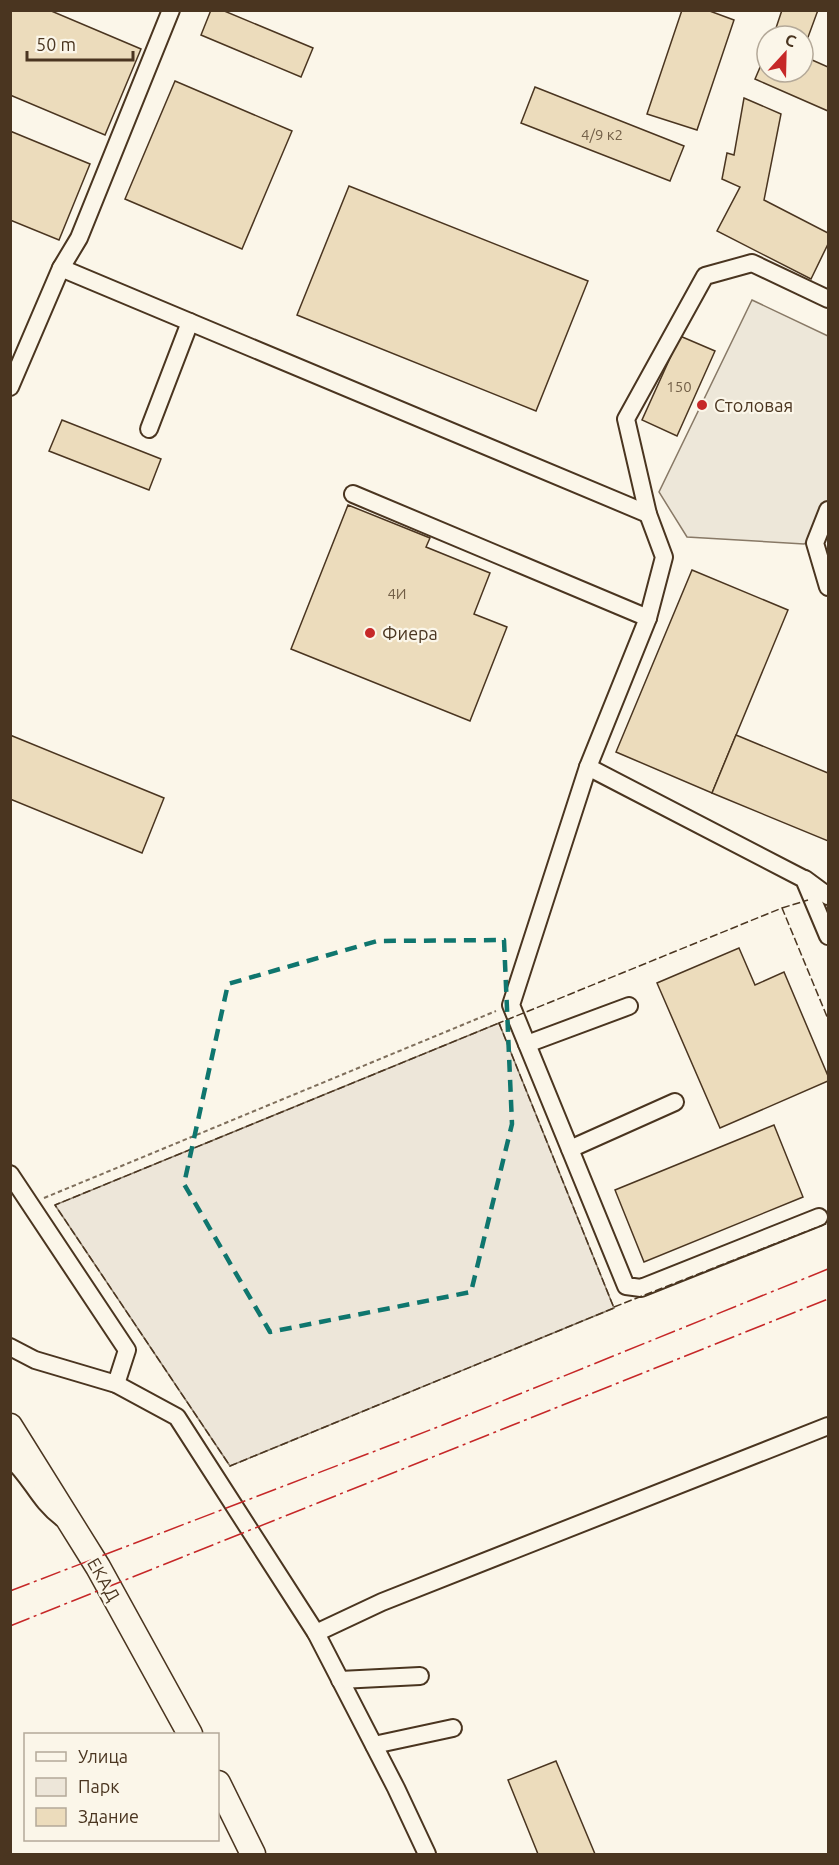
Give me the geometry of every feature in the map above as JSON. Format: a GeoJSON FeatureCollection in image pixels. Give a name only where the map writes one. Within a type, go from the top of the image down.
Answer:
{"type":"FeatureCollection","features":[{"type":"Feature","properties":{"kind":"highway","name":"ЕКАД"},"geometry":{"type":"LineString","coordinates":[[10,1426],[71,1525],[189,1733]]}},
{"type":"Feature","properties":{"kind":"highway"},"geometry":{"type":"LineString","coordinates":[[219,1785],[253,1854]]}},
{"type":"Feature","properties":{"kind":"street"},"geometry":{"type":"LineString","coordinates":[[10,387],[60,268],[79,238],[171,10]]}},
{"type":"Feature","properties":{"kind":"street"},"geometry":{"type":"LineString","coordinates":[[819,1217],[641,1288],[626,1286],[511,1005],[588,767],[648,618],[664,557],[648,514],[626,419],[705,276],[752,263],[828,299]]}},
{"type":"Feature","properties":{"kind":"street"},"geometry":{"type":"LineString","coordinates":[[60,268],[648,514]]}},
{"type":"Feature","properties":{"kind":"street"},"geometry":{"type":"LineString","coordinates":[[149,429],[190,322]]}},
{"type":"Feature","properties":{"kind":"street"},"geometry":{"type":"LineString","coordinates":[[353,494],[648,618]]}},
{"type":"Feature","properties":{"kind":"street"},"geometry":{"type":"LineString","coordinates":[[828,510],[815,543],[828,587]]}},
{"type":"Feature","properties":{"kind":"street"},"geometry":{"type":"LineString","coordinates":[[588,767],[804,879],[828,896]]}},
{"type":"Feature","properties":{"kind":"street"},"geometry":{"type":"LineString","coordinates":[[804,879],[828,936]]}},
{"type":"Feature","properties":{"kind":"street"},"geometry":{"type":"LineString","coordinates":[[527,1044],[629,1006]]}},
{"type":"Feature","properties":{"kind":"street"},"geometry":{"type":"LineString","coordinates":[[570,1149],[675,1102]]}},
{"type":"Feature","properties":{"kind":"street"},"geometry":{"type":"LineString","coordinates":[[10,1174],[127,1350],[116,1384]]}},
{"type":"Feature","properties":{"kind":"street"},"geometry":{"type":"LineString","coordinates":[[10,1347],[35,1360],[116,1384],[177,1418],[316,1633],[427,1854]]}},
{"type":"Feature","properties":{"kind":"street"},"geometry":{"type":"LineString","coordinates":[[316,1633],[382,1602],[828,1426]]}},
{"type":"Feature","properties":{"kind":"street"},"geometry":{"type":"LineString","coordinates":[[10,1458],[20,1467],[45,1505],[71,1525]]}},
{"type":"Feature","properties":{"kind":"street"},"geometry":{"type":"LineString","coordinates":[[340,1680],[420,1676]]}},
{"type":"Feature","properties":{"kind":"street"},"geometry":{"type":"LineString","coordinates":[[374,1745],[453,1728]]}},
{"type":"Feature","properties":{"kind":"path"},"geometry":{"type":"LineString","coordinates":[[29,1204],[511,1005]]}},
{"type":"Feature","properties":{"kind":"highlighted area"},"geometry":{"type":"Polygon","coordinates":[[[504,940],[512,1124],[471,1292],[270,1332],[184,1184],[228,984],[377,941],[504,940]]]}},
{"type":"Feature","properties":{"kind":"green space"},"geometry":{"type":"Polygon","coordinates":[[[499,1023],[614,1308],[230,1466],[55,1205],[499,1023]]]}},
{"type":"Feature","properties":{"kind":"shaded area"},"geometry":{"type":"Polygon","coordinates":[[[752,300],[828,336],[828,530],[804,544],[687,537],[659,492],[752,300]]]}},
{"type":"Feature","properties":{"kind":"building"},"geometry":{"type":"Polygon","coordinates":[[[10,10],[49,10],[141,49],[105,135],[10,95],[10,10]]]}},
{"type":"Feature","properties":{"kind":"building"},"geometry":{"type":"Polygon","coordinates":[[[211,10],[222,10],[313,48],[301,77],[201,35],[211,10]]]}},
{"type":"Feature","properties":{"kind":"building"},"geometry":{"type":"Polygon","coordinates":[[[682,10],[707,10],[734,20],[697,130],[647,114],[682,10]]]}},
{"type":"Feature","properties":{"kind":"building"},"geometry":{"type":"Polygon","coordinates":[[[782,10],[818,10],[813,24],[777,24],[782,10]]]}},
{"type":"Feature","properties":{"kind":"building"},"geometry":{"type":"Polygon","coordinates":[[[815,61],[828,67],[828,111],[766,84],[815,84],[815,61]]]}},
{"type":"Feature","properties":{"kind":"building"},"geometry":{"type":"Polygon","coordinates":[[[175,81],[292,131],[242,249],[125,199],[175,81]]]}},
{"type":"Feature","properties":{"kind":"building"},"geometry":{"type":"Polygon","coordinates":[[[535,87],[684,146],[670,181],[521,123],[535,87]]]}},
{"type":"Feature","properties":{"kind":"building"},"geometry":{"type":"Polygon","coordinates":[[[744,98],[781,114],[764,200],[828,233],[828,244],[811,279],[717,231],[740,187],[722,179],[727,153],[734,155],[744,98]]]}},
{"type":"Feature","properties":{"kind":"building"},"geometry":{"type":"Polygon","coordinates":[[[10,131],[90,164],[59,240],[10,220],[10,131]]]}},
{"type":"Feature","properties":{"kind":"building"},"geometry":{"type":"Polygon","coordinates":[[[349,186],[588,281],[536,411],[297,315],[349,186]]]}},
{"type":"Feature","properties":{"kind":"building"},"geometry":{"type":"Polygon","coordinates":[[[680,336],[715,351],[677,436],[642,420],[680,336]]]}},
{"type":"Feature","properties":{"kind":"building"},"geometry":{"type":"Polygon","coordinates":[[[62,420],[161,459],[149,490],[49,451],[62,420]]]}},
{"type":"Feature","properties":{"kind":"building"},"geometry":{"type":"Polygon","coordinates":[[[348,505],[430,538],[426,547],[490,573],[474,614],[507,627],[470,721],[291,649],[348,505]]]}},
{"type":"Feature","properties":{"kind":"building"},"geometry":{"type":"Polygon","coordinates":[[[692,570],[788,610],[712,793],[616,752],[692,570]]]}},
{"type":"Feature","properties":{"kind":"building"},"geometry":{"type":"Polygon","coordinates":[[[10,735],[164,798],[142,853],[10,799],[10,735]]]}},
{"type":"Feature","properties":{"kind":"building"},"geometry":{"type":"Polygon","coordinates":[[[736,735],[828,773],[828,841],[712,793],[736,735]]]}},
{"type":"Feature","properties":{"kind":"building"},"geometry":{"type":"Polygon","coordinates":[[[739,948],[755,985],[784,972],[828,1076],[828,1081],[720,1128],[657,983],[739,948]]]}},
{"type":"Feature","properties":{"kind":"building"},"geometry":{"type":"Polygon","coordinates":[[[774,1125],[803,1197],[644,1262],[615,1190],[774,1125]]]}},
{"type":"Feature","properties":{"kind":"building"},"geometry":{"type":"Polygon","coordinates":[[[556,1761],[595,1854],[538,1854],[508,1780],[556,1761]]]}},
{"type":"Feature","properties":{"kind":"fence"},"geometry":{"type":"LineString","coordinates":[[782,908],[808,900]]}},
{"type":"Feature","properties":{"kind":"fence"},"geometry":{"type":"LineString","coordinates":[[500,1026],[499,1023],[782,908],[828,1019]]}},
{"type":"Feature","properties":{"kind":"fence"},"geometry":{"type":"LineString","coordinates":[[499,1023],[614,1308],[230,1466],[55,1205],[499,1023]]}},
{"type":"Feature","properties":{"kind":"fence"},"geometry":{"type":"LineString","coordinates":[[614,1307],[828,1223]]}},
{"type":"Feature","properties":{"kind":"power"},"geometry":{"type":"LineString","coordinates":[[10,1591],[443,1425],[828,1269]]}},
{"type":"Feature","properties":{"kind":"power"},"geometry":{"type":"LineString","coordinates":[[10,1626],[828,1299]]}},
{"type":"Feature","properties":{"kind":"place","name":"Столовая"},"geometry":{"type":"Point","coordinates":[702,405]}},
{"type":"Feature","properties":{"kind":"place","name":"Фиера"},"geometry":{"type":"Point","coordinates":[370,633]}}]}
